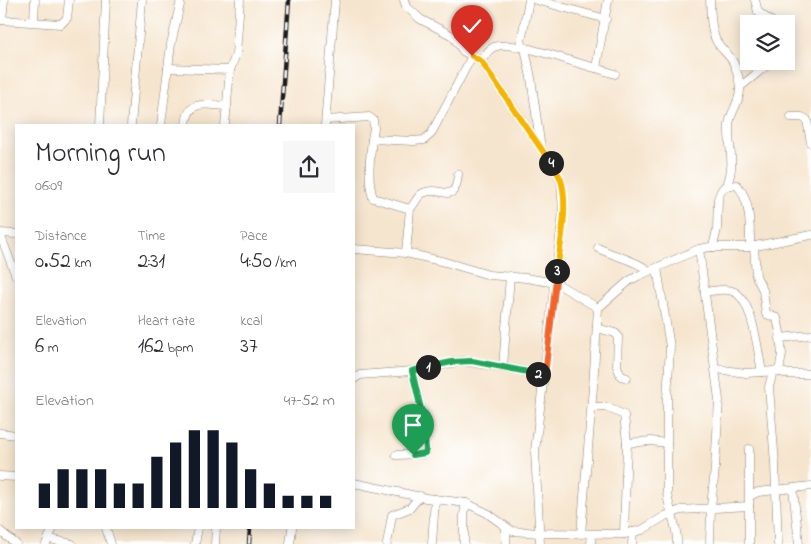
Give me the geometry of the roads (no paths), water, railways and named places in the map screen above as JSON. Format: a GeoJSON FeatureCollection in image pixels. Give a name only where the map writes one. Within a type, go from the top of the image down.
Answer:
{"type":"FeatureCollection","features":[{"type":"Feature","properties":{"kind":"street"},"geometry":{"type":"LineString","coordinates":[[4,0],[1,20],[57,24],[64,22],[67,18],[69,0]]}},
{"type":"Feature","properties":{"kind":"street"},"geometry":{"type":"LineString","coordinates":[[34,21],[35,0]]}},
{"type":"Feature","properties":{"kind":"street"},"geometry":{"type":"LineString","coordinates":[[100,124],[106,0]]}},
{"type":"Feature","properties":{"kind":"street"},"geometry":{"type":"LineString","coordinates":[[131,124],[142,0]]}},
{"type":"Feature","properties":{"kind":"street"},"geometry":{"type":"LineString","coordinates":[[161,124],[171,44],[181,0]]}},
{"type":"Feature","properties":{"kind":"street"},"geometry":{"type":"LineString","coordinates":[[225,124],[230,70],[236,54],[240,0]]}},
{"type":"Feature","properties":{"kind":"street"},"geometry":{"type":"LineString","coordinates":[[335,0],[326,122],[369,117],[373,120],[374,128],[369,164],[370,189],[373,198],[410,209]]}},
{"type":"Feature","properties":{"kind":"street"},"geometry":{"type":"LineString","coordinates":[[404,0],[406,6],[420,19],[453,36],[463,51],[481,61],[541,147],[561,180],[563,212],[535,451],[540,544]]}},
{"type":"Feature","properties":{"kind":"street"},"geometry":{"type":"LineString","coordinates":[[529,0],[522,48],[531,78],[541,147]]}},
{"type":"Feature","properties":{"kind":"street"},"geometry":{"type":"LineString","coordinates":[[536,0],[606,19]]}},
{"type":"Feature","properties":{"kind":"street"},"geometry":{"type":"LineString","coordinates":[[596,68],[608,0]]}},
{"type":"Feature","properties":{"kind":"street"},"geometry":{"type":"LineString","coordinates":[[710,0],[716,41],[731,56],[740,87],[729,128],[732,174],[727,186],[721,191],[718,200],[717,229],[713,247]]}},
{"type":"Feature","properties":{"kind":"street"},"geometry":{"type":"LineString","coordinates":[[755,0],[758,12],[762,15]]}},
{"type":"Feature","properties":{"kind":"street"},"geometry":{"type":"LineString","coordinates":[[481,61],[489,50],[495,46],[522,48],[615,74]]}},
{"type":"Feature","properties":{"kind":"street"},"geometry":{"type":"LineString","coordinates":[[372,139],[414,142],[424,140],[431,134],[472,56]]}},
{"type":"Feature","properties":{"kind":"street"},"geometry":{"type":"LineString","coordinates":[[168,68],[230,70]]}},
{"type":"Feature","properties":{"kind":"street"},"geometry":{"type":"LineString","coordinates":[[740,87],[761,70]]}},
{"type":"Feature","properties":{"kind":"street"},"geometry":{"type":"LineString","coordinates":[[186,124],[186,115],[196,105],[227,106]]}},
{"type":"Feature","properties":{"kind":"street"},"geometry":{"type":"LineString","coordinates":[[791,116],[802,117],[810,124],[811,143]]}},
{"type":"Feature","properties":{"kind":"street"},"geometry":{"type":"LineString","coordinates":[[406,253],[410,209],[424,192],[451,193],[454,191],[457,187],[458,174]]}},
{"type":"Feature","properties":{"kind":"street"},"geometry":{"type":"LineString","coordinates":[[727,186],[736,185],[742,194],[750,222],[756,276],[763,290],[766,314],[777,318],[781,337],[782,363],[776,371],[769,388],[778,544]]}},
{"type":"Feature","properties":{"kind":"street"},"geometry":{"type":"LineString","coordinates":[[15,234],[0,234],[15,273]]}},
{"type":"Feature","properties":{"kind":"street"},"geometry":{"type":"LineString","coordinates":[[581,534],[598,308],[629,281],[677,257],[700,249],[752,246],[811,235]]}},
{"type":"Feature","properties":{"kind":"street"},"geometry":{"type":"LineString","coordinates":[[598,248],[653,270]]}},
{"type":"Feature","properties":{"kind":"street"},"geometry":{"type":"LineString","coordinates":[[355,249],[406,253],[490,275],[556,283],[598,308]]}},
{"type":"Feature","properties":{"kind":"street"},"geometry":{"type":"LineString","coordinates":[[700,249],[719,400],[710,544]]}},
{"type":"Feature","properties":{"kind":"street"},"geometry":{"type":"LineString","coordinates":[[653,270],[670,347],[667,493],[676,529],[677,544]]}},
{"type":"Feature","properties":{"kind":"street"},"geometry":{"type":"LineString","coordinates":[[503,367],[510,276]]}},
{"type":"Feature","properties":{"kind":"street"},"geometry":{"type":"LineString","coordinates":[[705,292],[733,291],[739,294],[747,304],[762,372]]}},
{"type":"Feature","properties":{"kind":"street"},"geometry":{"type":"LineString","coordinates":[[597,328],[615,333],[618,336],[617,366],[621,376],[627,378]]}},
{"type":"Feature","properties":{"kind":"street"},"geometry":{"type":"LineString","coordinates":[[781,337],[811,335]]}},
{"type":"Feature","properties":{"kind":"street"},"geometry":{"type":"LineString","coordinates":[[355,379],[360,375],[412,371],[462,361],[545,375]]}},
{"type":"Feature","properties":{"kind":"street"},"geometry":{"type":"LineString","coordinates":[[716,369],[746,373],[776,371],[789,374],[811,374]]}},
{"type":"Feature","properties":{"kind":"street"},"geometry":{"type":"LineString","coordinates":[[396,455],[422,454],[425,453],[426,449],[423,418],[412,371]]}},
{"type":"Feature","properties":{"kind":"street"},"geometry":{"type":"LineString","coordinates":[[592,407],[606,407],[624,415],[626,442],[624,534]]}},
{"type":"Feature","properties":{"kind":"street"},"geometry":{"type":"LineString","coordinates":[[0,433],[15,435]]}},
{"type":"Feature","properties":{"kind":"street"},"geometry":{"type":"LineString","coordinates":[[626,442],[650,441],[667,443]]}},
{"type":"Feature","properties":{"kind":"street"},"geometry":{"type":"LineString","coordinates":[[749,449],[749,544]]}},
{"type":"Feature","properties":{"kind":"street"},"geometry":{"type":"LineString","coordinates":[[0,476],[15,477]]}},
{"type":"Feature","properties":{"kind":"street"},"geometry":{"type":"LineString","coordinates":[[355,483],[435,499],[466,503],[487,513],[512,531],[539,533],[624,534],[642,530],[671,513],[681,510],[749,506]]}},
{"type":"Feature","properties":{"kind":"street"},"geometry":{"type":"LineString","coordinates":[[750,496],[758,492],[811,486]]}},
{"type":"Feature","properties":{"kind":"street"},"geometry":{"type":"LineString","coordinates":[[793,489],[799,544]]}},
{"type":"Feature","properties":{"kind":"street"},"geometry":{"type":"LineString","coordinates":[[388,544],[392,515],[410,508],[420,496]]}},
{"type":"Feature","properties":{"kind":"street"},"geometry":{"type":"LineString","coordinates":[[432,544],[435,499]]}},
{"type":"Feature","properties":{"kind":"street"},"geometry":{"type":"LineString","coordinates":[[464,544],[466,503]]}},
{"type":"Feature","properties":{"kind":"street"},"geometry":{"type":"LineString","coordinates":[[506,528],[506,544]]}},
{"type":"Feature","properties":{"kind":"street"},"geometry":{"type":"LineString","coordinates":[[53,529],[48,541],[72,544]]}},
{"type":"Feature","properties":{"kind":"street"},"geometry":{"type":"LineString","coordinates":[[109,529],[111,544]]}},
{"type":"Feature","properties":{"kind":"street"},"geometry":{"type":"LineString","coordinates":[[195,544],[198,529]]}},
{"type":"Feature","properties":{"kind":"street"},"geometry":{"type":"LineString","coordinates":[[215,544],[216,529]]}},
{"type":"Feature","properties":{"kind":"street"},"geometry":{"type":"LineString","coordinates":[[290,544],[292,529]]}},
{"type":"Feature","properties":{"kind":"street"},"geometry":{"type":"LineString","coordinates":[[0,531],[16,544]]}},
{"type":"Feature","properties":{"kind":"street"},"geometry":{"type":"LineString","coordinates":[[632,544],[633,532]]}},
{"type":"Feature","properties":{"kind":"street"},"geometry":{"type":"LineString","coordinates":[[591,544],[592,534]]}},
{"type":"Feature","properties":{"kind":"railway"},"geometry":{"type":"LineString","coordinates":[[280,124],[289,0]]}},
{"type":"Feature","properties":{"kind":"railway"},"geometry":{"type":"LineString","coordinates":[[249,544],[250,529]]}}]}
